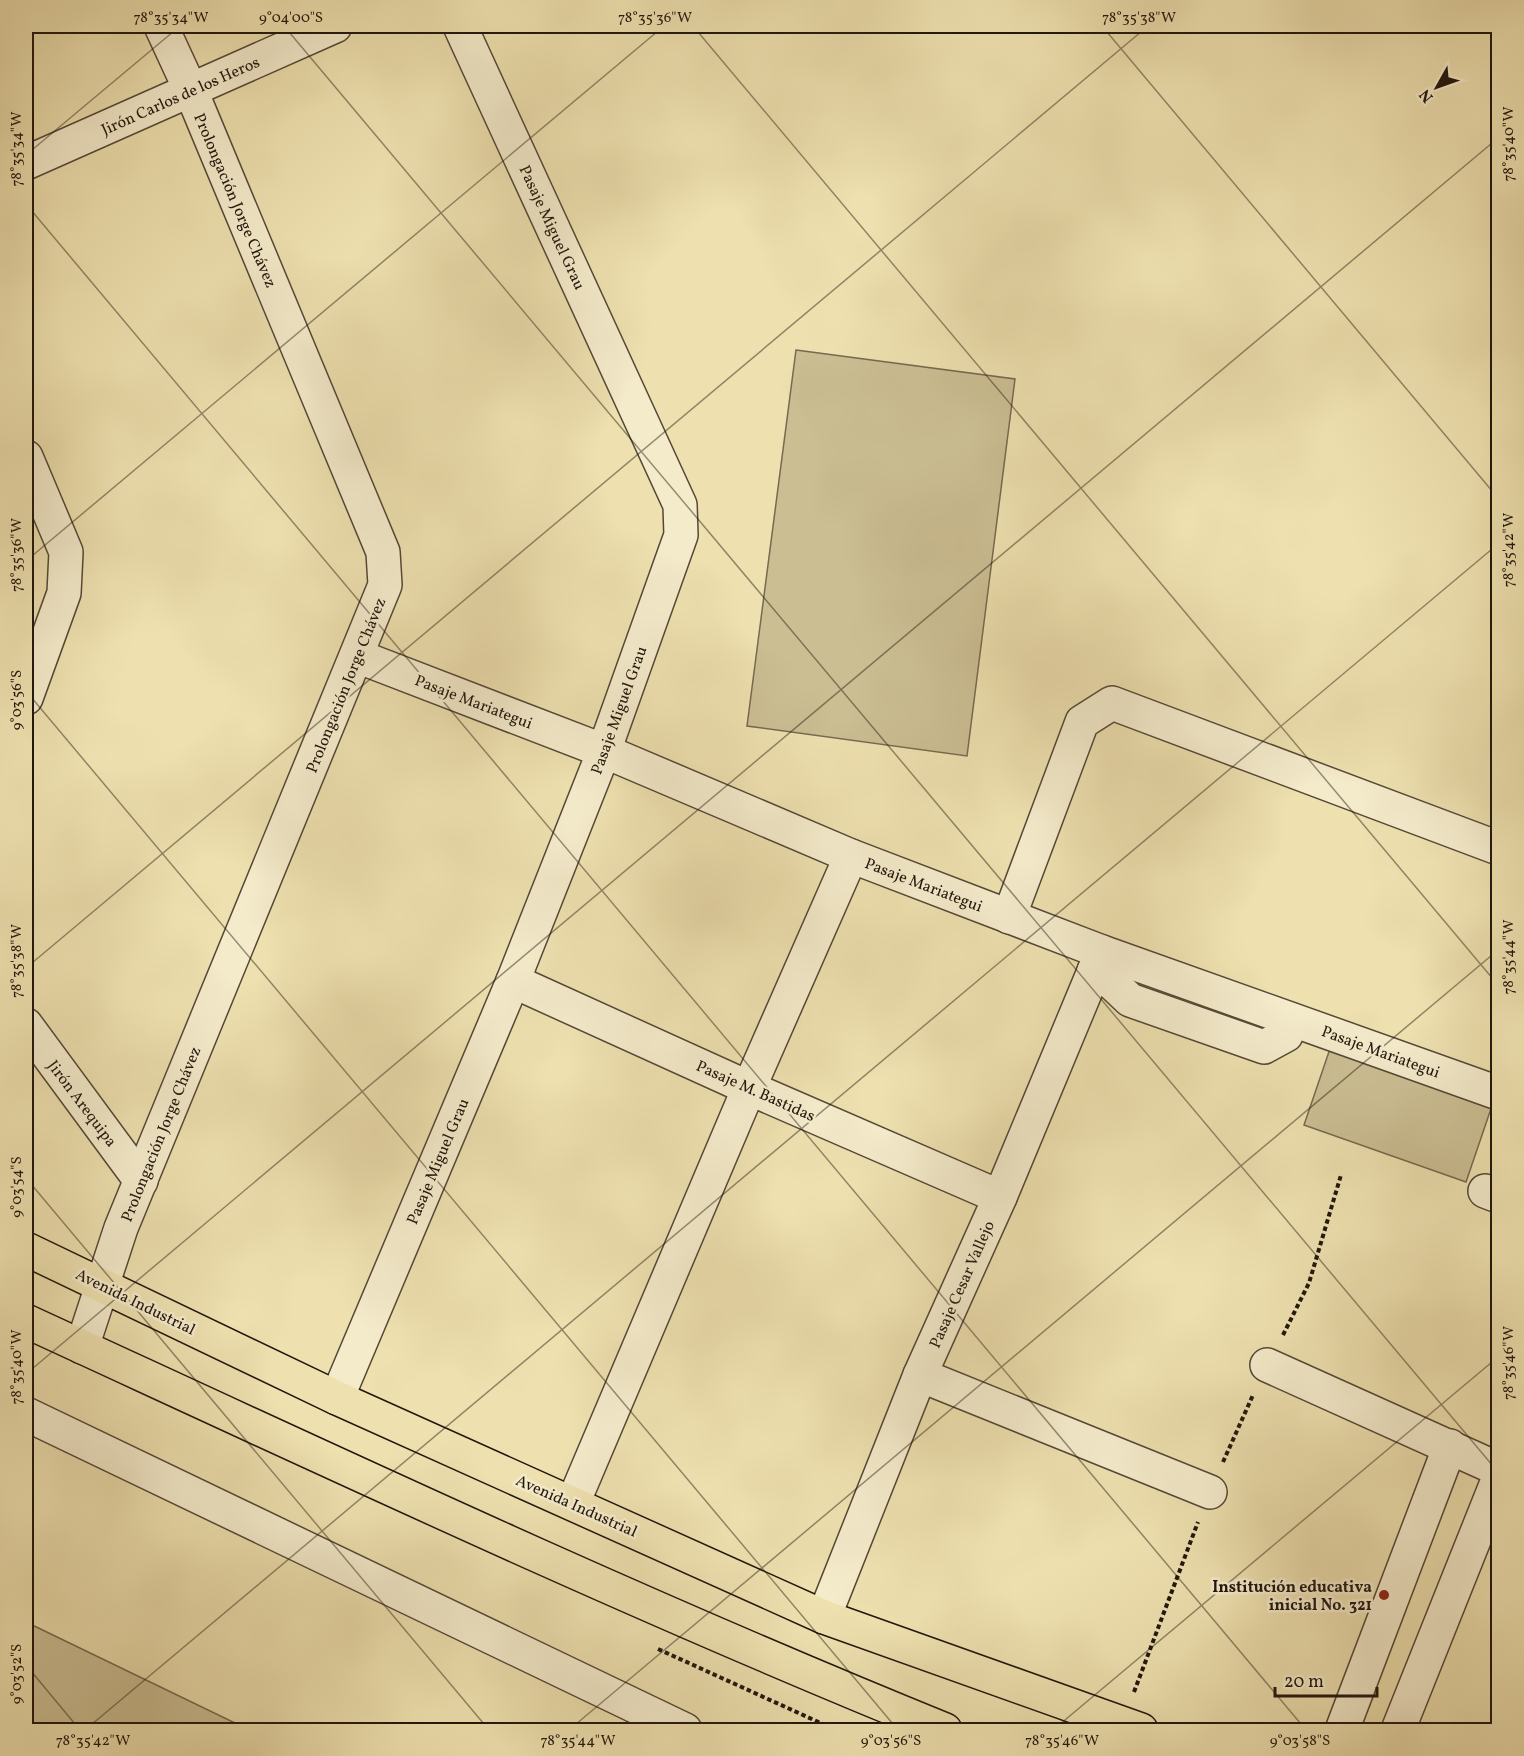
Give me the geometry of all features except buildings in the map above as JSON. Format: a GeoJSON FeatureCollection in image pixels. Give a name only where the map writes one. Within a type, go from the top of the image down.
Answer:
{"type":"FeatureCollection","features":[{"type":"Feature","properties":{"kind":"main road","name":"Avenida Industrial"},"geometry":{"type":"LineString","coordinates":[[26,1249],[337,1398],[824,1617],[1132,1727]]}},
{"type":"Feature","properties":{"kind":"main road"},"geometry":{"type":"LineString","coordinates":[[26,1321],[527,1550],[772,1659],[945,1731]]}},
{"type":"Feature","properties":{"kind":"street","name":"Prolongación Jorge Chávez"},"geometry":{"type":"LineString","coordinates":[[82,1347],[121,1228],[385,585],[383,552],[191,90],[161,26]]}},
{"type":"Feature","properties":{"kind":"street","name":"Jirón Carlos de los Heros"},"geometry":{"type":"LineString","coordinates":[[26,163],[335,26]]}},
{"type":"Feature","properties":{"kind":"street","name":"Pasaje Miguel Grau"},"geometry":{"type":"LineString","coordinates":[[337,1398],[513,981],[604,751],[681,535],[680,505],[460,26]]}},
{"type":"Feature","properties":{"kind":"street"},"geometry":{"type":"LineString","coordinates":[[26,457],[66,552],[64,593],[26,698]]}},
{"type":"Feature","properties":{"kind":"street","name":"Pasaje Mariategui"},"geometry":{"type":"LineString","coordinates":[[357,656],[604,751],[851,856],[1009,917],[1098,961],[1293,1020],[1498,1093]]}},
{"type":"Feature","properties":{"kind":"street"},"geometry":{"type":"LineString","coordinates":[[1009,917],[1082,722],[1113,703],[1498,848]]}},
{"type":"Feature","properties":{"kind":"street"},"geometry":{"type":"LineString","coordinates":[[573,1503],[749,1088],[851,856]]}},
{"type":"Feature","properties":{"kind":"street","name":"Pasaje Cesar Vallejo"},"geometry":{"type":"LineString","coordinates":[[824,1617],[920,1375],[1000,1197],[1098,961]]}},
{"type":"Feature","properties":{"kind":"street","name":"Pasaje M. Bastidas"},"geometry":{"type":"LineString","coordinates":[[513,981],[749,1088],[1000,1197]]}},
{"type":"Feature","properties":{"kind":"street","name":"Jirón Arequipa"},"geometry":{"type":"LineString","coordinates":[[26,1025],[141,1181]]}},
{"type":"Feature","properties":{"kind":"street"},"geometry":{"type":"LineString","coordinates":[[1267,1365],[1498,1469]]}},
{"type":"Feature","properties":{"kind":"street"},"geometry":{"type":"LineString","coordinates":[[920,1375],[1210,1492]]}},
{"type":"Feature","properties":{"kind":"street"},"geometry":{"type":"LineString","coordinates":[[26,1414],[685,1731]]}},
{"type":"Feature","properties":{"kind":"street"},"geometry":{"type":"LineString","coordinates":[[1342,1731],[1450,1446]]}},
{"type":"Feature","properties":{"kind":"street"},"geometry":{"type":"LineString","coordinates":[[1398,1731],[1498,1480]]}},
{"type":"Feature","properties":{"kind":"path"},"geometry":{"type":"LineString","coordinates":[[1132,1727],[1210,1492],[1267,1365],[1309,1283],[1341,1175]]}},
{"type":"Feature","properties":{"kind":"shaded area"},"geometry":{"type":"Polygon","coordinates":[[[796,350],[1015,379],[967,756],[747,726],[796,350]]]}},
{"type":"Feature","properties":{"kind":"shaded area"},"geometry":{"type":"Polygon","coordinates":[[[1334,1037],[1496,1094],[1466,1182],[1304,1125],[1334,1037]]]}},
{"type":"Feature","properties":{"kind":"shaded area"},"geometry":{"type":"Polygon","coordinates":[[[26,1622],[237,1724],[275,1730],[26,1730],[26,1622]]]}},
{"type":"Feature","properties":{"kind":"place","name":"Institución educativa inicial No. 321"},"geometry":{"type":"Point","coordinates":[1384,1595]}}]}
